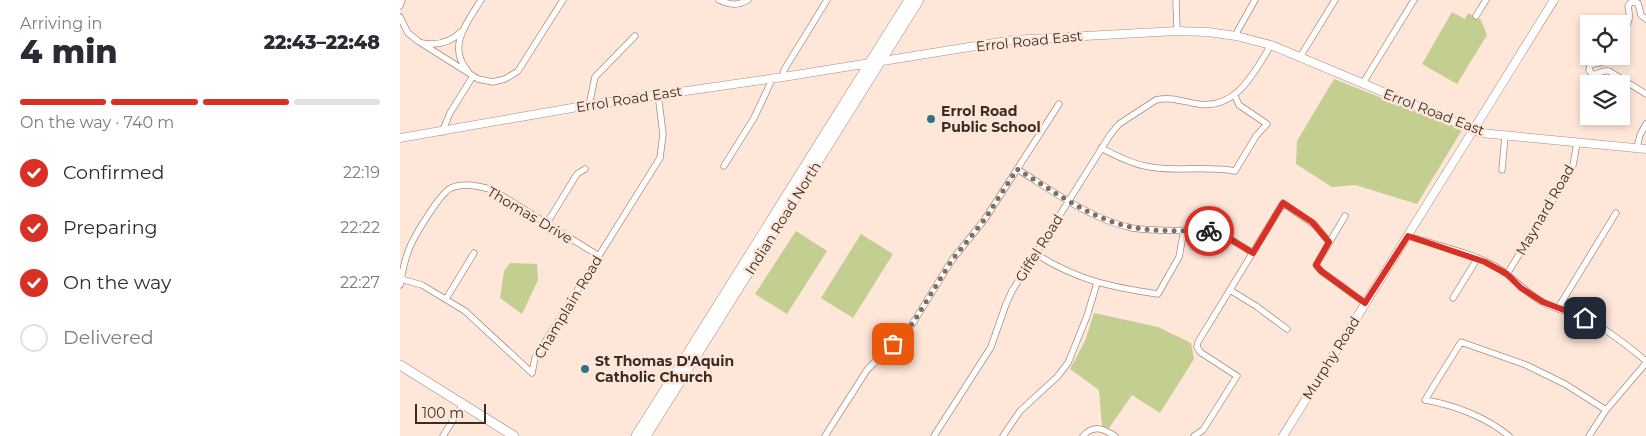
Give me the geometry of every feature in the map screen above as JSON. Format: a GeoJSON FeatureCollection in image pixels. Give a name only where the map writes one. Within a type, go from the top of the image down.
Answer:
{"type":"FeatureCollection","features":[{"type":"Feature","properties":{"kind":"main road","name":"Indian Road North"},"geometry":{"type":"LineString","coordinates":[[636,436],[910,0]]}},
{"type":"Feature","properties":{"kind":"main road","name":"Indian Road North"},"geometry":{"type":"LineString","coordinates":[[646,436],[919,0]]}},
{"type":"Feature","properties":{"kind":"main road"},"geometry":{"type":"LineString","coordinates":[[400,365],[514,436]]}},
{"type":"Feature","properties":{"kind":"street"},"geometry":{"type":"LineString","coordinates":[[400,6],[402,0]]}},
{"type":"Feature","properties":{"kind":"street"},"geometry":{"type":"LineString","coordinates":[[418,41],[428,44],[440,43],[455,37],[463,29],[481,0]]}},
{"type":"Feature","properties":{"kind":"street"},"geometry":{"type":"LineString","coordinates":[[400,17],[408,33],[418,41],[473,76],[493,82],[514,74],[522,65],[563,0]]}},
{"type":"Feature","properties":{"kind":"street"},"geometry":{"type":"LineString","coordinates":[[718,0],[728,5],[736,5],[748,0]]}},
{"type":"Feature","properties":{"kind":"street"},"geometry":{"type":"LineString","coordinates":[[783,77],[784,70],[827,0]]}},
{"type":"Feature","properties":{"kind":"street"},"geometry":{"type":"LineString","coordinates":[[1176,0],[1177,31]]}},
{"type":"Feature","properties":{"kind":"street"},"geometry":{"type":"LineString","coordinates":[[1236,36],[1256,0]]}},
{"type":"Feature","properties":{"kind":"street"},"geometry":{"type":"LineString","coordinates":[[1300,57],[1335,0]]}},
{"type":"Feature","properties":{"kind":"street"},"geometry":{"type":"LineString","coordinates":[[1362,83],[1414,0]]}},
{"type":"Feature","properties":{"kind":"street"},"geometry":{"type":"LineString","coordinates":[[1476,16],[1486,0]]}},
{"type":"Feature","properties":{"kind":"street","name":"Murphy Road"},"geometry":{"type":"LineString","coordinates":[[1283,436],[1554,0]]}},
{"type":"Feature","properties":{"kind":"street"},"geometry":{"type":"LineString","coordinates":[[1630,15],[1628,6],[1631,2],[1638,3],[1641,15],[1646,19]]}},
{"type":"Feature","properties":{"kind":"street"},"geometry":{"type":"LineString","coordinates":[[463,29],[458,52],[463,65],[473,76]]}},
{"type":"Feature","properties":{"kind":"street","name":"Errol Road East"},"geometry":{"type":"LineString","coordinates":[[400,138],[589,105],[770,79],[1013,40],[1177,31],[1208,32],[1236,36],[1271,45],[1482,133],[1646,149]]}},
{"type":"Feature","properties":{"kind":"street"},"geometry":{"type":"LineString","coordinates":[[589,105],[595,77],[635,36]]}},
{"type":"Feature","properties":{"kind":"street"},"geometry":{"type":"LineString","coordinates":[[1102,148],[1127,161],[1144,166],[1156,168],[1221,168],[1235,171],[1256,136],[1267,124],[1239,105],[1235,96],[1246,84],[1271,45]]}},
{"type":"Feature","properties":{"kind":"street"},"geometry":{"type":"LineString","coordinates":[[1590,65],[1589,70],[1592,74],[1609,71],[1646,94]]}},
{"type":"Feature","properties":{"kind":"street"},"geometry":{"type":"LineString","coordinates":[[442,132],[450,113],[473,76]]}},
{"type":"Feature","properties":{"kind":"street"},"geometry":{"type":"LineString","coordinates":[[724,166],[754,118],[770,84],[770,79]]}},
{"type":"Feature","properties":{"kind":"street","name":"Champlain Road"},"geometry":{"type":"LineString","coordinates":[[401,279],[422,285],[468,314],[532,373],[535,358],[660,158],[663,134],[658,94]]}},
{"type":"Feature","properties":{"kind":"street","name":"Giffel Road"},"geometry":{"type":"LineString","coordinates":[[934,436],[990,347],[1006,304],[1069,200],[1119,124],[1156,100],[1169,98],[1209,105],[1220,103],[1235,96]]}},
{"type":"Feature","properties":{"kind":"street"},"geometry":{"type":"LineString","coordinates":[[825,436],[867,370],[913,323],[952,260],[985,219],[1058,104]]}},
{"type":"Feature","properties":{"kind":"street"},"geometry":{"type":"LineString","coordinates":[[1637,148],[1640,135],[1646,124]]}},
{"type":"Feature","properties":{"kind":"street"},"geometry":{"type":"LineString","coordinates":[[1502,170],[1505,136]]}},
{"type":"Feature","properties":{"kind":"street","name":"Maynard Road"},"geometry":{"type":"LineString","coordinates":[[1507,274],[1566,179],[1573,165],[1577,142]]}},
{"type":"Feature","properties":{"kind":"street"},"geometry":{"type":"LineString","coordinates":[[547,223],[577,174],[585,168]]}},
{"type":"Feature","properties":{"kind":"street"},"geometry":{"type":"LineString","coordinates":[[1017,169],[1093,214],[1124,226],[1145,230],[1218,232],[1253,253]]}},
{"type":"Feature","properties":{"kind":"street","name":"Thomas Drive"},"geometry":{"type":"LineString","coordinates":[[400,286],[409,249],[440,198],[453,187],[473,185],[492,190],[599,256]]}},
{"type":"Feature","properties":{"kind":"street"},"geometry":{"type":"LineString","coordinates":[[1194,436],[1203,430],[1237,376],[1202,354],[1197,347],[1200,338],[1283,203],[1312,222],[1329,242]]}},
{"type":"Feature","properties":{"kind":"street"},"geometry":{"type":"LineString","coordinates":[[1558,308],[1616,213]]}},
{"type":"Feature","properties":{"kind":"street"},"geometry":{"type":"LineString","coordinates":[[1345,216],[1316,265],[1321,271],[1365,303]]}},
{"type":"Feature","properties":{"kind":"street"},"geometry":{"type":"LineString","coordinates":[[1036,254],[1066,271],[1097,283],[1158,294],[1177,263],[1183,244],[1184,230]]}},
{"type":"Feature","properties":{"kind":"street"},"geometry":{"type":"LineString","coordinates":[[1408,236],[1496,267],[1507,274],[1521,288],[1543,302],[1585,318],[1609,332],[1646,362],[1606,410],[1589,436]]}},
{"type":"Feature","properties":{"kind":"street"},"geometry":{"type":"LineString","coordinates":[[446,299],[474,253]]}},
{"type":"Feature","properties":{"kind":"street"},"geometry":{"type":"LineString","coordinates":[[1453,298],[1477,259]]}},
{"type":"Feature","properties":{"kind":"street"},"geometry":{"type":"LineString","coordinates":[[1003,436],[1020,411],[1057,377],[1068,364],[1087,316],[1097,283]]}},
{"type":"Feature","properties":{"kind":"street"},"geometry":{"type":"LineString","coordinates":[[1230,290],[1287,329]]}},
{"type":"Feature","properties":{"kind":"street"},"geometry":{"type":"LineString","coordinates":[[1509,436],[1484,419],[1425,400],[1461,342],[1526,364],[1572,388],[1606,410]]}},
{"type":"Feature","properties":{"kind":"street"},"geometry":{"type":"LineString","coordinates":[[443,436],[463,404]]}},
{"type":"Feature","properties":{"kind":"street"},"geometry":{"type":"LineString","coordinates":[[1083,436],[1095,428],[1102,429],[1115,436]]}},
{"type":"Feature","properties":{"kind":"green space"},"geometry":{"type":"Polygon","coordinates":[[[1452,12],[1465,19],[1468,13],[1481,20],[1487,35],[1457,84],[1422,64],[1452,12]]]}},
{"type":"Feature","properties":{"kind":"green space"},"geometry":{"type":"Polygon","coordinates":[[[1334,79],[1462,130],[1417,204],[1355,185],[1332,187],[1296,164],[1297,141],[1334,79]]]}},
{"type":"Feature","properties":{"kind":"green space"},"geometry":{"type":"Polygon","coordinates":[[[796,231],[827,251],[787,314],[755,294],[796,231]]]}},
{"type":"Feature","properties":{"kind":"green space"},"geometry":{"type":"Polygon","coordinates":[[[861,234],[893,254],[853,318],[821,298],[861,234]]]}},
{"type":"Feature","properties":{"kind":"green space"},"geometry":{"type":"Polygon","coordinates":[[[510,263],[537,264],[538,280],[522,314],[500,298],[504,271],[510,263]]]}},
{"type":"Feature","properties":{"kind":"green space"},"geometry":{"type":"Polygon","coordinates":[[[1094,313],[1158,327],[1191,343],[1194,359],[1160,413],[1132,395],[1109,428],[1102,426],[1099,390],[1070,369],[1085,341],[1094,313]]]}},
{"type":"Feature","properties":{"kind":"way so far"},"geometry":{"type":"LineString","coordinates":[[893,344],[913,323],[952,260],[985,219],[1017,169],[1084,210],[1110,222],[1145,230],[1209,231]]}},
{"type":"Feature","properties":{"kind":"place","name":"Errol Road Public School"},"geometry":{"type":"Point","coordinates":[931,119]}},
{"type":"Feature","properties":{"kind":"place","name":"St Thomas D'Aquin Catholic Church"},"geometry":{"type":"Point","coordinates":[585,369]}},
{"type":"Feature","properties":{"kind":"route"},"geometry":{"type":"LineString","coordinates":[[1209,231],[1218,232],[1253,253],[1279,213],[1283,203],[1312,222],[1329,242],[1316,265],[1321,271],[1365,303],[1408,236],[1496,267],[1507,274],[1521,288],[1543,302],[1585,318]]}}]}
